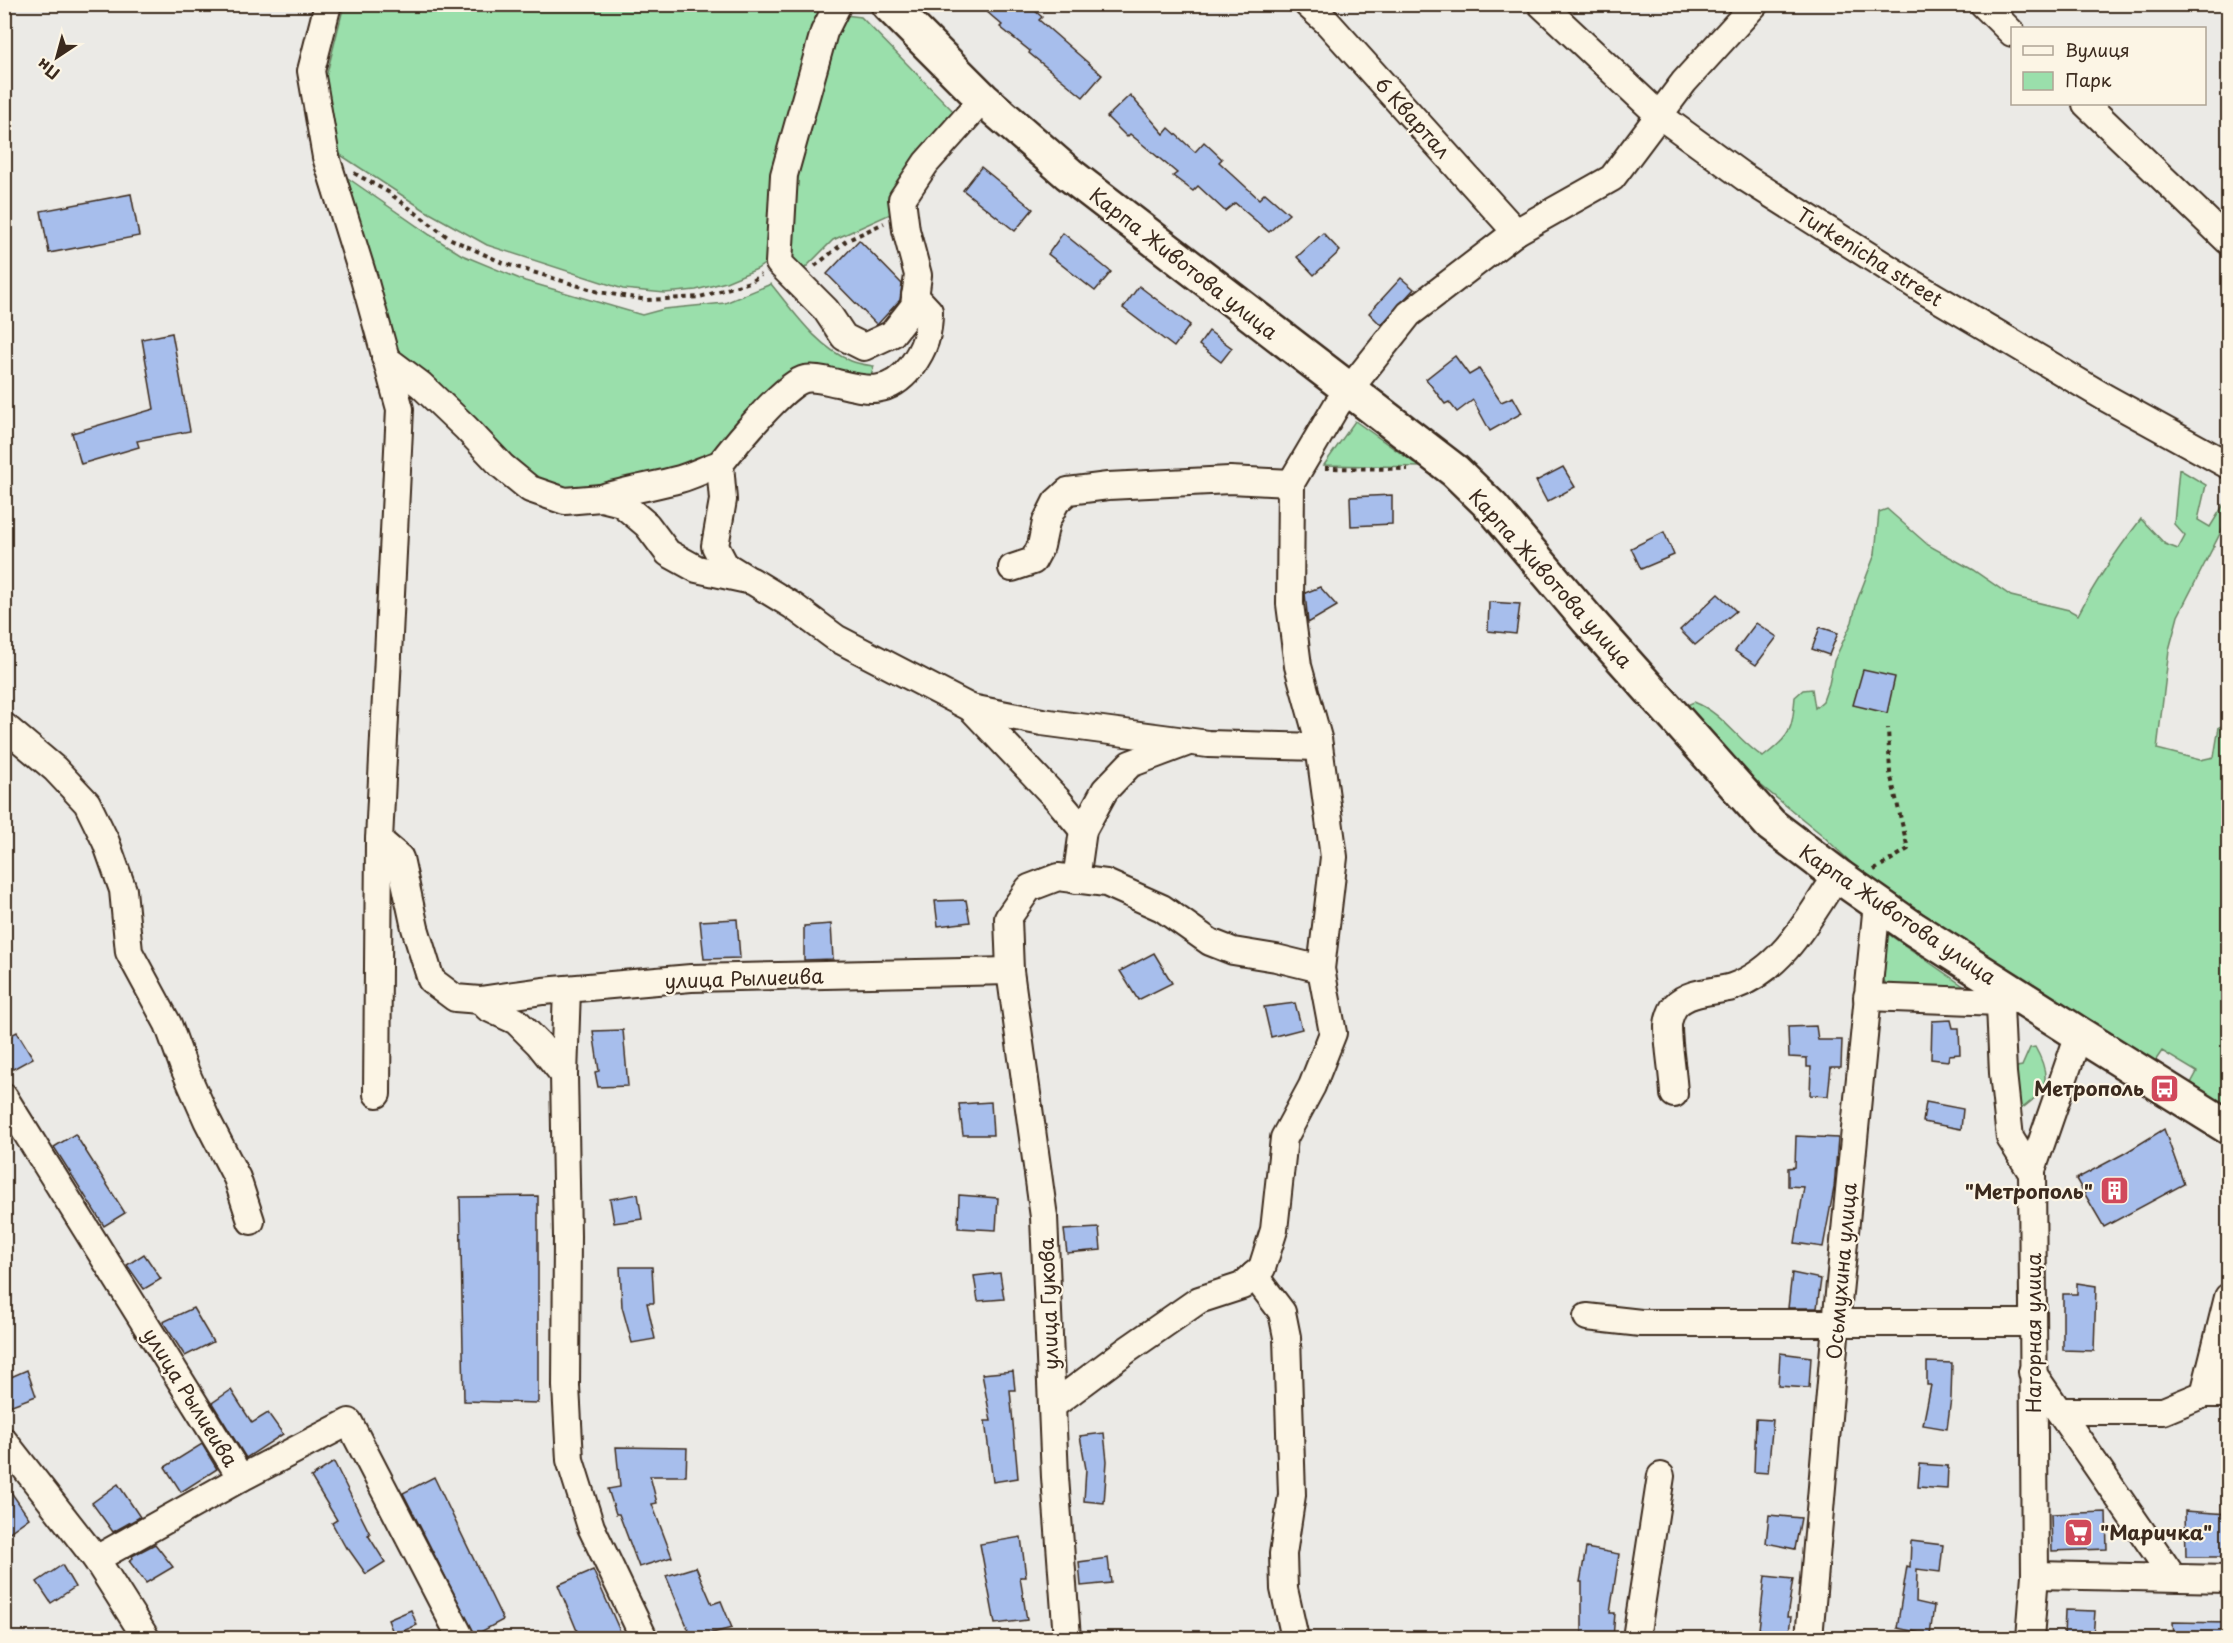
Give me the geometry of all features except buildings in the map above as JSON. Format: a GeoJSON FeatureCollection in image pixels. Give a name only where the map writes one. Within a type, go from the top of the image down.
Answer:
{"type":"FeatureCollection","features":[{"type":"Feature","properties":{"kind":"main road","name":"Карпа Животова улица"},"geometry":{"type":"LineString","coordinates":[[888,4],[983,99],[1069,174],[1455,471],[1492,507],[1587,619],[1771,825],[2000,992],[2079,1034],[2229,1127]]}},
{"type":"Feature","properties":{"kind":"street"},"geometry":{"type":"LineString","coordinates":[[328,4],[311,71],[326,156],[400,410],[379,840],[377,1094]]}},
{"type":"Feature","properties":{"kind":"street"},"geometry":{"type":"LineString","coordinates":[[838,4],[824,32],[784,175],[779,263],[826,310],[844,337],[864,347],[892,334],[914,306],[918,275],[902,200],[926,163],[983,99]]}},
{"type":"Feature","properties":{"kind":"street","name":"6 Квартал"},"geometry":{"type":"LineString","coordinates":[[1308,4],[1327,22],[1516,232]]}},
{"type":"Feature","properties":{"kind":"street","name":"Turkenicha street"},"geometry":{"type":"LineString","coordinates":[[1541,4],[1659,115],[1744,177],[1916,285],[2106,398],[2229,465]]}},
{"type":"Feature","properties":{"kind":"street"},"geometry":{"type":"LineString","coordinates":[[1052,1406],[1199,1300],[1242,1286],[1262,1268],[1274,1230],[1284,1138],[1312,1086],[1333,1033],[1321,969],[1334,857],[1319,747],[1298,666],[1290,604],[1291,483],[1337,405],[1409,314],[1516,232],[1612,178],[1684,82],[1755,4]]}},
{"type":"Feature","properties":{"kind":"street"},"geometry":{"type":"LineString","coordinates":[[1983,4],[2011,31]]}},
{"type":"Feature","properties":{"kind":"street"},"geometry":{"type":"LineString","coordinates":[[2087,105],[2229,241]]}},
{"type":"Feature","properties":{"kind":"street"},"geometry":{"type":"LineString","coordinates":[[386,358],[420,385],[502,466],[530,489],[565,501],[601,498],[681,478],[720,464],[744,434],[790,388],[804,379],[824,380],[882,390],[902,379],[918,358],[929,332],[929,311],[915,296]]}},
{"type":"Feature","properties":{"kind":"street"},"geometry":{"type":"LineString","coordinates":[[720,464],[723,500],[715,546],[725,565],[793,606],[836,638],[971,708],[1042,722],[1208,744],[1319,747]]}},
{"type":"Feature","properties":{"kind":"street"},"geometry":{"type":"LineString","coordinates":[[1012,568],[1033,561],[1041,546],[1046,522],[1056,502],[1068,491],[1108,486],[1230,480],[1291,483]]}},
{"type":"Feature","properties":{"kind":"street"},"geometry":{"type":"LineString","coordinates":[[601,498],[621,503],[647,525],[668,553],[697,569],[752,581]]}},
{"type":"Feature","properties":{"kind":"street"},"geometry":{"type":"LineString","coordinates":[[971,708],[1057,799],[1083,830]]}},
{"type":"Feature","properties":{"kind":"street"},"geometry":{"type":"LineString","coordinates":[[4,726],[56,769],[87,803],[106,842],[123,890],[129,952],[168,1024],[183,1068],[237,1178],[251,1221]]}},
{"type":"Feature","properties":{"kind":"street"},"geometry":{"type":"LineString","coordinates":[[1076,880],[1083,830],[1106,790],[1130,764],[1189,741]]}},
{"type":"Feature","properties":{"kind":"street","name":"улица Рылиеива"},"geometry":{"type":"LineString","coordinates":[[379,840],[400,858],[415,928],[431,980],[455,998],[480,1000],[567,989],[691,978],[1010,971]]}},
{"type":"Feature","properties":{"kind":"street","name":"улица Гукова"},"geometry":{"type":"LineString","coordinates":[[1066,1638],[1055,1477],[1044,1217],[1010,971],[1008,918],[1029,888],[1058,877],[1106,883],[1162,908],[1210,942],[1233,951],[1321,969]]}},
{"type":"Feature","properties":{"kind":"street"},"geometry":{"type":"LineString","coordinates":[[1674,1094],[1667,1023],[1676,1004],[1695,995],[1733,986],[1764,970],[1784,951],[1844,880]]}},
{"type":"Feature","properties":{"kind":"street","name":"Осьмухина улица"},"geometry":{"type":"LineString","coordinates":[[1809,1638],[1836,1324],[1877,903]]}},
{"type":"Feature","properties":{"kind":"street"},"geometry":{"type":"LineString","coordinates":[[567,989],[564,1075],[567,1236],[566,1386],[570,1460],[591,1527],[644,1638]]}},
{"type":"Feature","properties":{"kind":"street"},"geometry":{"type":"LineString","coordinates":[[1867,997],[2000,992],[2003,1073],[2010,1138],[2032,1173]]}},
{"type":"Feature","properties":{"kind":"street","name":"улица Рылиеива"},"geometry":{"type":"LineString","coordinates":[[480,1000],[488,1008],[516,1021],[539,1044],[564,1075]]}},
{"type":"Feature","properties":{"kind":"street","name":"Нагорная улица"},"geometry":{"type":"LineString","coordinates":[[2030,1638],[2035,1575],[2032,1173],[2079,1034]]}},
{"type":"Feature","properties":{"kind":"street","name":"улица Рылиеива"},"geometry":{"type":"LineString","coordinates":[[4,1097],[241,1479],[349,1422],[461,1638]]}},
{"type":"Feature","properties":{"kind":"street"},"geometry":{"type":"LineString","coordinates":[[1254,1275],[1282,1312],[1287,1337],[1292,1495],[1283,1554],[1284,1589],[1295,1638]]}},
{"type":"Feature","properties":{"kind":"street"},"geometry":{"type":"LineString","coordinates":[[2059,1411],[2163,1411],[2216,1394],[2229,1297]]}},
{"type":"Feature","properties":{"kind":"street"},"geometry":{"type":"LineString","coordinates":[[1587,1317],[1641,1323],[2032,1323]]}},
{"type":"Feature","properties":{"kind":"street"},"geometry":{"type":"LineString","coordinates":[[2032,1372],[2173,1577]]}},
{"type":"Feature","properties":{"kind":"street"},"geometry":{"type":"LineString","coordinates":[[4,1441],[96,1559],[146,1638]]}},
{"type":"Feature","properties":{"kind":"street"},"geometry":{"type":"LineString","coordinates":[[1636,1638],[1661,1476]]}},
{"type":"Feature","properties":{"kind":"street"},"geometry":{"type":"LineString","coordinates":[[96,1559],[241,1479]]}},
{"type":"Feature","properties":{"kind":"street"},"geometry":{"type":"LineString","coordinates":[[2035,1575],[2229,1579]]}},
{"type":"Feature","properties":{"kind":"path"},"geometry":{"type":"LineString","coordinates":[[326,156],[388,192],[449,238],[503,263],[599,292],[647,300],[700,297],[750,282],[779,263]]}},
{"type":"Feature","properties":{"kind":"path"},"geometry":{"type":"LineString","coordinates":[[799,281],[846,242],[872,227],[904,216]]}},
{"type":"Feature","properties":{"kind":"path"},"geometry":{"type":"LineString","coordinates":[[1307,458],[1323,468],[1415,469]]}},
{"type":"Feature","properties":{"kind":"path"},"geometry":{"type":"LineString","coordinates":[[1844,880],[1908,849],[1890,773],[1888,728]]}},
{"type":"Feature","properties":{"kind":"green space"},"geometry":{"type":"Polygon","coordinates":[[[344,5],[828,5],[773,258],[757,269],[726,282],[696,290],[665,293],[623,289],[487,245],[426,211],[336,152],[322,93],[344,5]]]}},
{"type":"Feature","properties":{"kind":"green space"},"geometry":{"type":"Polygon","coordinates":[[[845,15],[861,17],[958,116],[895,212],[833,240],[803,270],[788,263],[791,176],[824,60],[845,15]]]}},
{"type":"Feature","properties":{"kind":"green space"},"geometry":{"type":"Polygon","coordinates":[[[342,174],[462,255],[525,281],[642,315],[664,309],[725,303],[771,284],[797,317],[827,347],[851,361],[874,366],[871,376],[830,368],[804,368],[783,377],[754,405],[714,456],[671,469],[569,493],[535,479],[399,354],[342,174]]]}},
{"type":"Feature","properties":{"kind":"green space"},"geometry":{"type":"Polygon","coordinates":[[[1355,421],[1420,467],[1324,465],[1355,421]]]}},
{"type":"Feature","properties":{"kind":"green space"},"geometry":{"type":"Polygon","coordinates":[[[2179,469],[2206,485],[2198,520],[2210,527],[2226,501],[2228,504],[2228,518],[2178,616],[2169,650],[2157,749],[2200,760],[2214,757],[2219,727],[2228,724],[2228,1108],[2190,1085],[2197,1072],[2162,1051],[2153,1064],[1889,899],[1821,834],[1748,775],[1706,731],[1687,705],[1694,702],[1713,713],[1763,757],[1785,738],[1793,718],[1795,697],[1803,690],[1812,689],[1815,708],[1823,701],[1834,661],[1852,622],[1857,601],[1875,554],[1879,512],[1887,509],[1928,545],[1973,570],[2011,596],[2069,610],[2078,615],[2092,589],[2141,519],[2165,544],[2178,549],[2185,536],[2174,524],[2179,469]]]}},
{"type":"Feature","properties":{"kind":"green space"},"geometry":{"type":"Polygon","coordinates":[[[1881,929],[1972,992],[1889,989],[1878,971],[1881,929]]]}},
{"type":"Feature","properties":{"kind":"green space"},"geometry":{"type":"Polygon","coordinates":[[[2035,1047],[2044,1068],[2044,1084],[2041,1091],[2018,1111],[2011,1068],[2022,1066],[2030,1048],[2035,1047]]]}},
{"type":"Feature","properties":{"kind":"place","name":"Метрополь"},"geometry":{"type":"Point","coordinates":[2165,1088]}},
{"type":"Feature","properties":{"kind":"place","name":"\"Метрополь\""},"geometry":{"type":"Point","coordinates":[2114,1191]}},
{"type":"Feature","properties":{"kind":"place","name":"\"Маричка\""},"geometry":{"type":"Point","coordinates":[2079,1532]}}]}
